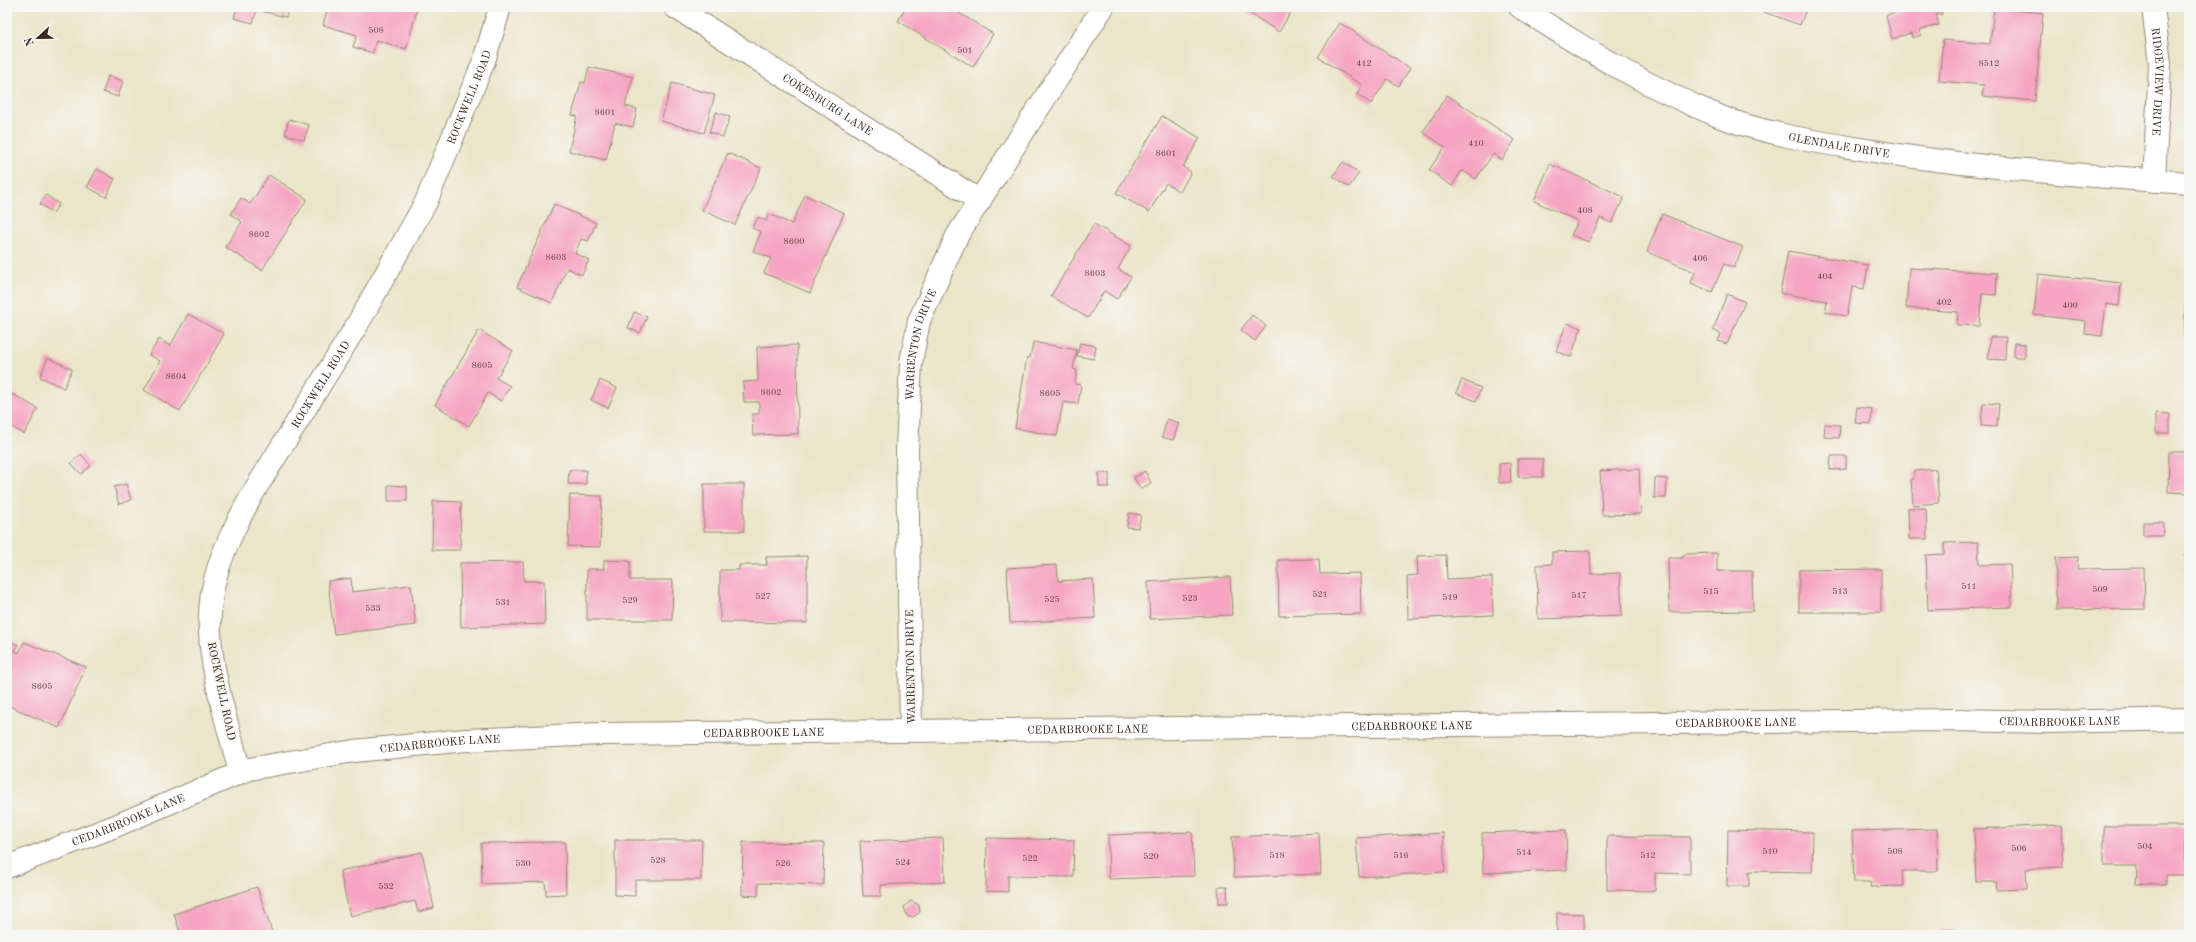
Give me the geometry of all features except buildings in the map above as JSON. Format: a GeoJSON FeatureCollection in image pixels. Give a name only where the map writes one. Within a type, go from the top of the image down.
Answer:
{"type":"FeatureCollection","features":[{"type":"Feature","properties":{"kind":"street","name":"ROCKWELL ROAD"},"geometry":{"type":"LineString","coordinates":[[240,772],[218,684],[210,641],[210,618],[213,588],[219,566],[238,520],[253,493],[357,325],[426,202],[484,61],[500,7]]}},
{"type":"Feature","properties":{"kind":"street","name":"COKESBURG LANE"},"geometry":{"type":"LineString","coordinates":[[675,7],[980,200]]}},
{"type":"Feature","properties":{"kind":"street","name":"WARRENTON DRIVE"},"geometry":{"type":"LineString","coordinates":[[912,730],[907,451],[911,362],[919,321],[957,236],[1103,7]]}},
{"type":"Feature","properties":{"kind":"street","name":"GLENDALE DRIVE"},"geometry":{"type":"LineString","coordinates":[[1520,7],[1576,43],[1643,82],[1722,117],[1793,138],[1917,159],[2189,183]]}},
{"type":"Feature","properties":{"kind":"street","name":"RIDGEVIEW DRIVE"},"geometry":{"type":"LineString","coordinates":[[2153,7],[2160,64],[2154,181]]}},
{"type":"Feature","properties":{"kind":"street","name":"CEDARBROOKE LANE"},"geometry":{"type":"LineString","coordinates":[[7,867],[113,827],[250,769],[354,750],[466,740],[601,734],[912,730],[1945,720],[2047,722],[2189,719]]}}]}
